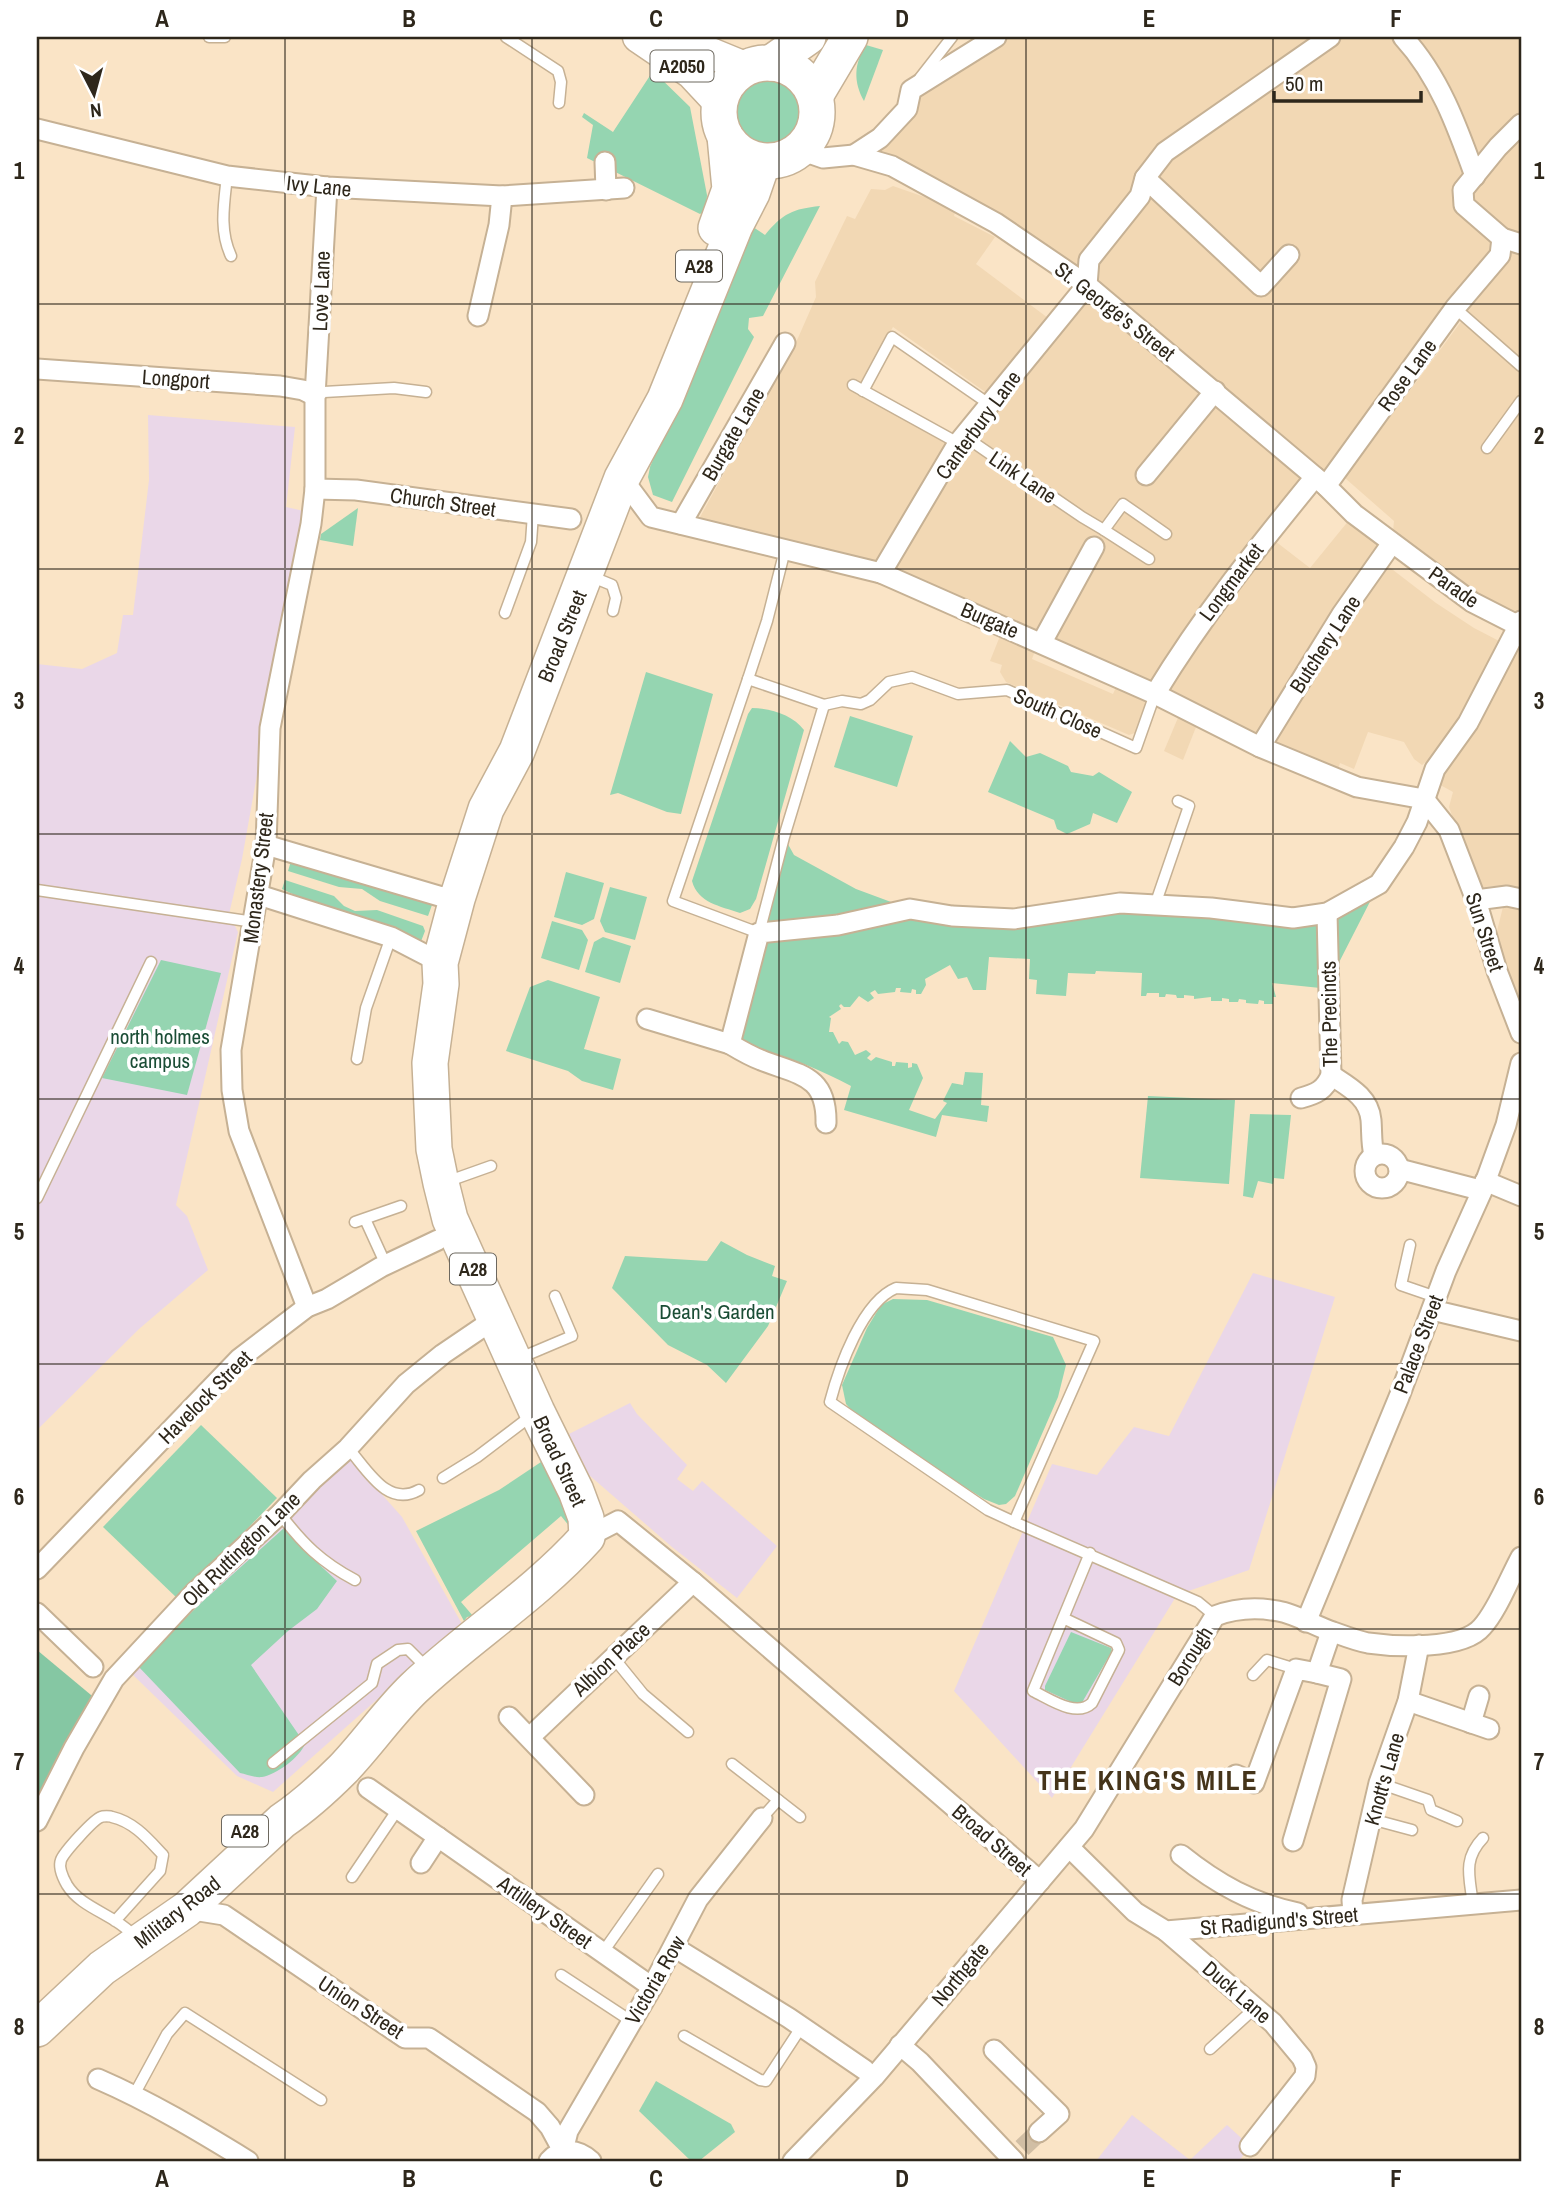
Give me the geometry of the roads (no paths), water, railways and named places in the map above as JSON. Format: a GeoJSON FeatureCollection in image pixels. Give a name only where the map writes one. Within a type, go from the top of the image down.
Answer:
{"type":"FeatureCollection","features":[{"type":"Feature","properties":{"kind":"highway"},"geometry":{"type":"LineString","coordinates":[[759,65],[785,66],[798,73],[815,96],[818,111],[810,139],[800,150],[776,161],[748,157],[735,148],[722,120],[725,89],[734,76],[808,37]]}},
{"type":"Feature","properties":{"kind":"highway"},"geometry":{"type":"LineString","coordinates":[[815,96],[850,37]]}},
{"type":"Feature","properties":{"kind":"highway","name":"A28"},"geometry":{"type":"LineString","coordinates":[[627,467],[643,391],[720,220],[730,189],[722,120]]}},
{"type":"Feature","properties":{"kind":"highway","name":"A28"},"geometry":{"type":"LineString","coordinates":[[627,467],[665,399],[735,226],[752,193],[762,161]]}},
{"type":"Feature","properties":{"kind":"highway","name":"Broad Street"},"geometry":{"type":"LineString","coordinates":[[587,1537],[586,1518],[576,1491],[537,1412],[450,1219],[433,1137],[430,1063],[457,899],[486,810],[517,751],[627,467]]}},
{"type":"Feature","properties":{"kind":"highway","name":"Broad Street"},"geometry":{"type":"LineString","coordinates":[[445,972],[505,809],[517,751]]}},
{"type":"Feature","properties":{"kind":"highway","name":"Military Road"},"geometry":{"type":"LineString","coordinates":[[37,2029],[103,1969],[187,1909],[282,1821],[344,1769],[397,1704],[431,1672],[565,1562],[587,1537]]}},
{"type":"Feature","properties":{"kind":"highway","name":"Military Road"},"geometry":{"type":"LineString","coordinates":[[103,1969],[123,1927],[202,1872],[334,1748],[397,1704]]}},
{"type":"Feature","properties":{"kind":"main road","name":"A2050"},"geometry":{"type":"LineString","coordinates":[[638,37],[691,73],[722,120]]}},
{"type":"Feature","properties":{"kind":"main road","name":"A2050"},"geometry":{"type":"LineString","coordinates":[[683,37],[709,52],[759,65]]}},
{"type":"Feature","properties":{"kind":"street"},"geometry":{"type":"LineString","coordinates":[[854,155],[880,138],[907,109],[911,90],[996,37]]}},
{"type":"Feature","properties":{"kind":"street"},"geometry":{"type":"LineString","coordinates":[[1087,285],[1089,260],[1140,196],[1145,178],[1165,152],[1330,37]]}},
{"type":"Feature","properties":{"kind":"street"},"geometry":{"type":"LineString","coordinates":[[1403,37],[1439,86],[1475,176]]}},
{"type":"Feature","properties":{"kind":"street"},"geometry":{"type":"LineString","coordinates":[[1521,124],[1463,190],[1464,205],[1502,238],[1521,244]]}},
{"type":"Feature","properties":{"kind":"street","name":"Ivy Lane"},"geometry":{"type":"LineString","coordinates":[[44,132],[228,176],[327,187],[502,196],[615,189],[605,162]]}},
{"type":"Feature","properties":{"kind":"street","name":"St. George's Street"},"geometry":{"type":"LineString","coordinates":[[800,150],[823,158],[854,155],[892,166],[996,223],[1087,285],[1321,481],[1354,514],[1392,543]]}},
{"type":"Feature","properties":{"kind":"street"},"geometry":{"type":"LineString","coordinates":[[1145,178],[1261,285],[1289,256]]}},
{"type":"Feature","properties":{"kind":"street","name":"Love Lane"},"geometry":{"type":"LineString","coordinates":[[315,397],[327,187]]}},
{"type":"Feature","properties":{"kind":"street"},"geometry":{"type":"LineString","coordinates":[[478,316],[499,225],[502,196]]}},
{"type":"Feature","properties":{"kind":"street","name":"Rose Lane"},"geometry":{"type":"LineString","coordinates":[[1321,481],[1455,308],[1500,255],[1502,238]]}},
{"type":"Feature","properties":{"kind":"street","name":"Canterbury Lane"},"geometry":{"type":"LineString","coordinates":[[881,573],[961,440],[1087,285]]}},
{"type":"Feature","properties":{"kind":"street","name":"Burgate Lane"},"geometry":{"type":"LineString","coordinates":[[681,524],[785,343]]}},
{"type":"Feature","properties":{"kind":"street","name":"Longport"},"geometry":{"type":"LineString","coordinates":[[37,369],[279,386],[303,390],[315,397]]}},
{"type":"Feature","properties":{"kind":"street"},"geometry":{"type":"LineString","coordinates":[[1146,475],[1214,391]]}},
{"type":"Feature","properties":{"kind":"street","name":"Monastery Street"},"geometry":{"type":"LineString","coordinates":[[307,1307],[239,1131],[232,1090],[231,1050],[266,845],[270,728],[311,524],[315,489],[315,397]]}},
{"type":"Feature","properties":{"kind":"street","name":"Burgate"},"geometry":{"type":"LineString","coordinates":[[627,467],[651,517],[881,573],[1042,642],[1153,702],[1260,747],[1357,787],[1424,799]]}},
{"type":"Feature","properties":{"kind":"street","name":"Longmarket"},"geometry":{"type":"LineString","coordinates":[[1153,702],[1190,637],[1251,553],[1321,481]]}},
{"type":"Feature","properties":{"kind":"street","name":"Church Street"},"geometry":{"type":"LineString","coordinates":[[315,489],[356,491],[571,519]]}},
{"type":"Feature","properties":{"kind":"street"},"geometry":{"type":"LineString","coordinates":[[1042,642],[1099,538]]}},
{"type":"Feature","properties":{"kind":"street","name":"Parade"},"geometry":{"type":"LineString","coordinates":[[1392,543],[1472,603],[1520,625]]}},
{"type":"Feature","properties":{"kind":"street","name":"Butchery Lane"},"geometry":{"type":"LineString","coordinates":[[1260,747],[1342,614],[1392,543]]}},
{"type":"Feature","properties":{"kind":"street"},"geometry":{"type":"LineString","coordinates":[[730,1044],[759,933],[838,925],[910,909],[952,916],[1014,919],[1120,903],[1210,908],[1293,918],[1327,913],[1379,884],[1417,822],[1435,769],[1468,723],[1520,625]]}},
{"type":"Feature","properties":{"kind":"street","name":"Sun Street"},"geometry":{"type":"LineString","coordinates":[[1424,799],[1450,830],[1476,900],[1496,971],[1521,1033]]}},
{"type":"Feature","properties":{"kind":"street"},"geometry":{"type":"LineString","coordinates":[[266,845],[457,899]]}},
{"type":"Feature","properties":{"kind":"street"},"geometry":{"type":"LineString","coordinates":[[259,895],[391,937],[445,972]]}},
{"type":"Feature","properties":{"kind":"street"},"geometry":{"type":"LineString","coordinates":[[1476,900],[1507,896],[1521,899]]}},
{"type":"Feature","properties":{"kind":"street","name":"The Precincts"},"geometry":{"type":"LineString","coordinates":[[1301,1098],[1316,1093],[1327,1085],[1331,1075],[1327,913]]}},
{"type":"Feature","properties":{"kind":"street"},"geometry":{"type":"LineString","coordinates":[[647,1018],[730,1044],[760,1060],[799,1072],[817,1086],[827,1104],[826,1123]]}},
{"type":"Feature","properties":{"kind":"street","name":"Palace Street"},"geometry":{"type":"LineString","coordinates":[[1306,1622],[1506,1125],[1521,1063]]}},
{"type":"Feature","properties":{"kind":"street"},"geometry":{"type":"LineString","coordinates":[[1331,1075],[1360,1095],[1366,1104],[1371,1115],[1374,1155]]}},
{"type":"Feature","properties":{"kind":"street"},"geometry":{"type":"LineString","coordinates":[[1385,1153],[1398,1163],[1399,1169],[1396,1180],[1388,1187],[1382,1188],[1371,1184],[1364,1174],[1369,1158],[1385,1153]]}},
{"type":"Feature","properties":{"kind":"street"},"geometry":{"type":"LineString","coordinates":[[1399,1169],[1521,1196]]}},
{"type":"Feature","properties":{"kind":"street","name":"Havelock Street"},"geometry":{"type":"LineString","coordinates":[[37,1569],[239,1359],[307,1307],[438,1240]]}},
{"type":"Feature","properties":{"kind":"street"},"geometry":{"type":"LineString","coordinates":[[1434,1304],[1521,1331]]}},
{"type":"Feature","properties":{"kind":"street","name":"Old Ruttington Lane"},"geometry":{"type":"LineString","coordinates":[[37,1821],[74,1748],[114,1679],[194,1593],[348,1448],[406,1384],[443,1354],[496,1318]]}},
{"type":"Feature","properties":{"kind":"street","name":"Broad Street"},"geometry":{"type":"LineString","coordinates":[[587,1537],[618,1521],[693,1582],[1040,1881]]}},
{"type":"Feature","properties":{"kind":"street","name":"Borough"},"geometry":{"type":"LineString","coordinates":[[1116,1777],[1215,1616],[1231,1610],[1252,1608],[1281,1611],[1331,1632],[1368,1643],[1419,1645],[1457,1640],[1482,1628],[1521,1557]]}},
{"type":"Feature","properties":{"kind":"street","name":"Albion Place"},"geometry":{"type":"LineString","coordinates":[[530,1737],[693,1582]]}},
{"type":"Feature","properties":{"kind":"street"},"geometry":{"type":"LineString","coordinates":[[37,1612],[93,1667]]}},
{"type":"Feature","properties":{"kind":"street"},"geometry":{"type":"LineString","coordinates":[[1317,1673],[1331,1632]]}},
{"type":"Feature","properties":{"kind":"street","name":"Knott's Lane"},"geometry":{"type":"LineString","coordinates":[[1353,1914],[1352,1900],[1371,1819],[1380,1783],[1408,1701],[1419,1645]]}},
{"type":"Feature","properties":{"kind":"street"},"geometry":{"type":"LineString","coordinates":[[1236,1775],[1254,1783],[1296,1669],[1341,1679],[1293,1841]]}},
{"type":"Feature","properties":{"kind":"street"},"geometry":{"type":"LineString","coordinates":[[1408,1701],[1480,1726],[1479,1696]]}},
{"type":"Feature","properties":{"kind":"street"},"geometry":{"type":"LineString","coordinates":[[509,1717],[584,1795]]}},
{"type":"Feature","properties":{"kind":"street","name":"Northgate"},"geometry":{"type":"LineString","coordinates":[[793,2161],[842,2112],[1069,1847],[1084,1829],[1116,1777]]}},
{"type":"Feature","properties":{"kind":"street","name":"Artillery Street"},"geometry":{"type":"LineString","coordinates":[[368,1788],[652,1987]]}},
{"type":"Feature","properties":{"kind":"street","name":"Victoria Row"},"geometry":{"type":"LineString","coordinates":[[556,2156],[652,1987],[698,1899],[762,1818]]}},
{"type":"Feature","properties":{"kind":"street"},"geometry":{"type":"LineString","coordinates":[[421,1863],[438,1837]]}},
{"type":"Feature","properties":{"kind":"street"},"geometry":{"type":"LineString","coordinates":[[1069,1847],[1135,1912],[1166,1931]]}},
{"type":"Feature","properties":{"kind":"street"},"geometry":{"type":"LineString","coordinates":[[1181,1856],[1232,1891],[1272,1908],[1320,1917]]}},
{"type":"Feature","properties":{"kind":"street","name":"St Radigund's Street"},"geometry":{"type":"LineString","coordinates":[[1166,1931],[1521,1900]]}},
{"type":"Feature","properties":{"kind":"street","name":"Union Street"},"geometry":{"type":"LineString","coordinates":[[187,1909],[223,1915],[405,2038],[429,2038],[537,2112],[550,2127],[556,2156]]}},
{"type":"Feature","properties":{"kind":"street","name":"Duck Lane"},"geometry":{"type":"LineString","coordinates":[[1166,1931],[1273,2023],[1302,2058],[1306,2067],[1304,2076],[1250,2146]]}},
{"type":"Feature","properties":{"kind":"street"},"geometry":{"type":"LineString","coordinates":[[674,1947],[802,2026],[865,2070]]}},
{"type":"Feature","properties":{"kind":"street"},"geometry":{"type":"LineString","coordinates":[[900,2045],[1016,2155]]}},
{"type":"Feature","properties":{"kind":"street"},"geometry":{"type":"LineString","coordinates":[[994,2050],[1059,2115],[1039,2132]]}},
{"type":"Feature","properties":{"kind":"street"},"geometry":{"type":"LineString","coordinates":[[98,2079],[134,2095],[248,2161]]}},
{"type":"Feature","properties":{"kind":"street"},"geometry":{"type":"LineString","coordinates":[[556,2156],[577,2152],[591,2161]]}},
{"type":"Feature","properties":{"kind":"lane"},"geometry":{"type":"LineString","coordinates":[[209,37],[225,37]]}},
{"type":"Feature","properties":{"kind":"lane"},"geometry":{"type":"LineString","coordinates":[[506,37],[558,71],[561,82],[559,103]]}},
{"type":"Feature","properties":{"kind":"lane"},"geometry":{"type":"LineString","coordinates":[[911,90],[952,37]]}},
{"type":"Feature","properties":{"kind":"lane"},"geometry":{"type":"LineString","coordinates":[[228,176],[222,221],[225,244],[231,257]]}},
{"type":"Feature","properties":{"kind":"lane"},"geometry":{"type":"LineString","coordinates":[[1455,308],[1521,366]]}},
{"type":"Feature","properties":{"kind":"lane"},"geometry":{"type":"LineString","coordinates":[[863,391],[892,337],[989,404]]}},
{"type":"Feature","properties":{"kind":"lane","name":"Link Lane"},"geometry":{"type":"LineString","coordinates":[[853,386],[961,440],[1082,517],[1099,538],[1149,559]]}},
{"type":"Feature","properties":{"kind":"lane"},"geometry":{"type":"LineString","coordinates":[[315,397],[324,391],[394,388],[426,392]]}},
{"type":"Feature","properties":{"kind":"lane"},"geometry":{"type":"LineString","coordinates":[[1487,448],[1521,401]]}},
{"type":"Feature","properties":{"kind":"lane"},"geometry":{"type":"LineString","coordinates":[[1099,538],[1123,504],[1166,534]]}},
{"type":"Feature","properties":{"kind":"lane"},"geometry":{"type":"LineString","coordinates":[[505,613],[531,542],[533,514]]}},
{"type":"Feature","properties":{"kind":"lane"},"geometry":{"type":"LineString","coordinates":[[748,679],[824,705],[784,837],[759,933],[674,901],[748,679],[768,621],[785,550]]}},
{"type":"Feature","properties":{"kind":"lane"},"geometry":{"type":"LineString","coordinates":[[586,575],[611,585],[616,598],[613,611]]}},
{"type":"Feature","properties":{"kind":"lane","name":"South Close"},"geometry":{"type":"LineString","coordinates":[[824,705],[842,701],[861,704],[870,700],[889,682],[912,677],[958,694],[1007,690],[1136,748],[1153,702]]}},
{"type":"Feature","properties":{"kind":"lane"},"geometry":{"type":"LineString","coordinates":[[1155,905],[1189,806],[1178,801]]}},
{"type":"Feature","properties":{"kind":"lane"},"geometry":{"type":"LineString","coordinates":[[37,890],[254,922]]}},
{"type":"Feature","properties":{"kind":"lane"},"geometry":{"type":"LineString","coordinates":[[357,1059],[366,1008],[391,937]]}},
{"type":"Feature","properties":{"kind":"lane"},"geometry":{"type":"LineString","coordinates":[[37,1198],[151,962]]}},
{"type":"Feature","properties":{"kind":"lane"},"geometry":{"type":"LineString","coordinates":[[441,1184],[491,1166]]}},
{"type":"Feature","properties":{"kind":"lane"},"geometry":{"type":"LineString","coordinates":[[386,1265],[360,1220],[401,1206]]}},
{"type":"Feature","properties":{"kind":"lane"},"geometry":{"type":"LineString","coordinates":[[1410,1245],[1401,1284],[1434,1304]]}},
{"type":"Feature","properties":{"kind":"lane"},"geometry":{"type":"LineString","coordinates":[[1014,1522],[1094,1341],[927,1290],[896,1288],[883,1293],[852,1341],[837,1376],[830,1402],[988,1510],[1014,1522],[1090,1553],[1198,1602],[1215,1616]]}},
{"type":"Feature","properties":{"kind":"lane"},"geometry":{"type":"LineString","coordinates":[[515,1360],[572,1336],[555,1296]]}},
{"type":"Feature","properties":{"kind":"lane"},"geometry":{"type":"LineString","coordinates":[[443,1478],[477,1457],[537,1412]]}},
{"type":"Feature","properties":{"kind":"lane"},"geometry":{"type":"LineString","coordinates":[[348,1448],[391,1494],[402,1496],[419,1490]]}},
{"type":"Feature","properties":{"kind":"lane"},"geometry":{"type":"LineString","coordinates":[[280,1514],[300,1539],[330,1567],[355,1580]]}},
{"type":"Feature","properties":{"kind":"lane"},"geometry":{"type":"LineString","coordinates":[[1063,1618],[1116,1643],[1119,1650],[1092,1703],[1085,1709],[1076,1710],[1033,1691],[1063,1618],[1090,1553]]}},
{"type":"Feature","properties":{"kind":"lane"},"geometry":{"type":"LineString","coordinates":[[273,1763],[372,1683],[377,1664],[398,1650],[408,1649],[431,1672]]}},
{"type":"Feature","properties":{"kind":"lane"},"geometry":{"type":"LineString","coordinates":[[613,1657],[643,1694],[688,1732]]}},
{"type":"Feature","properties":{"kind":"lane"},"geometry":{"type":"LineString","coordinates":[[1254,1675],[1267,1660],[1296,1669]]}},
{"type":"Feature","properties":{"kind":"lane"},"geometry":{"type":"LineString","coordinates":[[732,1764],[800,1817]]}},
{"type":"Feature","properties":{"kind":"lane"},"geometry":{"type":"LineString","coordinates":[[1380,1783],[1428,1800],[1431,1810],[1457,1821]]}},
{"type":"Feature","properties":{"kind":"lane"},"geometry":{"type":"LineString","coordinates":[[762,1818],[778,1800]]}},
{"type":"Feature","properties":{"kind":"lane"},"geometry":{"type":"LineString","coordinates":[[352,1877],[398,1810]]}},
{"type":"Feature","properties":{"kind":"lane"},"geometry":{"type":"LineString","coordinates":[[110,1816],[134,1825],[163,1855],[159,1871],[123,1927],[77,1897],[61,1873],[61,1860],[100,1817],[110,1816]]}},
{"type":"Feature","properties":{"kind":"lane"},"geometry":{"type":"LineString","coordinates":[[1371,1819],[1412,1830]]}},
{"type":"Feature","properties":{"kind":"lane"},"geometry":{"type":"LineString","coordinates":[[1473,1905],[1468,1863],[1483,1838]]}},
{"type":"Feature","properties":{"kind":"lane"},"geometry":{"type":"LineString","coordinates":[[603,1952],[658,1874]]}},
{"type":"Feature","properties":{"kind":"lane"},"geometry":{"type":"LineString","coordinates":[[561,1975],[631,2021]]}},
{"type":"Feature","properties":{"kind":"lane"},"geometry":{"type":"LineString","coordinates":[[1210,2049],[1255,2008]]}},
{"type":"Feature","properties":{"kind":"lane"},"geometry":{"type":"LineString","coordinates":[[134,2095],[167,2034],[184,2013],[321,2100]]}},
{"type":"Feature","properties":{"kind":"lane"},"geometry":{"type":"LineString","coordinates":[[684,2036],[766,2081],[802,2026]]}},
{"type":"Feature","properties":{"kind":"tunnel"},"geometry":{"type":"LineString","coordinates":[[1022,2148],[1039,2132]]}},
{"type":"Feature","properties":{"kind":"district","name":"THE KING'S MILE"},"geometry":{"type":"Point","coordinates":[1148,1780]}},
{"type":"Feature","properties":{"kind":"park label","name":"north holmes campus"},"geometry":{"type":"Point","coordinates":[160,1048]}},
{"type":"Feature","properties":{"kind":"park label","name":"Dean's Garden"},"geometry":{"type":"Point","coordinates":[717,1311]}}]}
